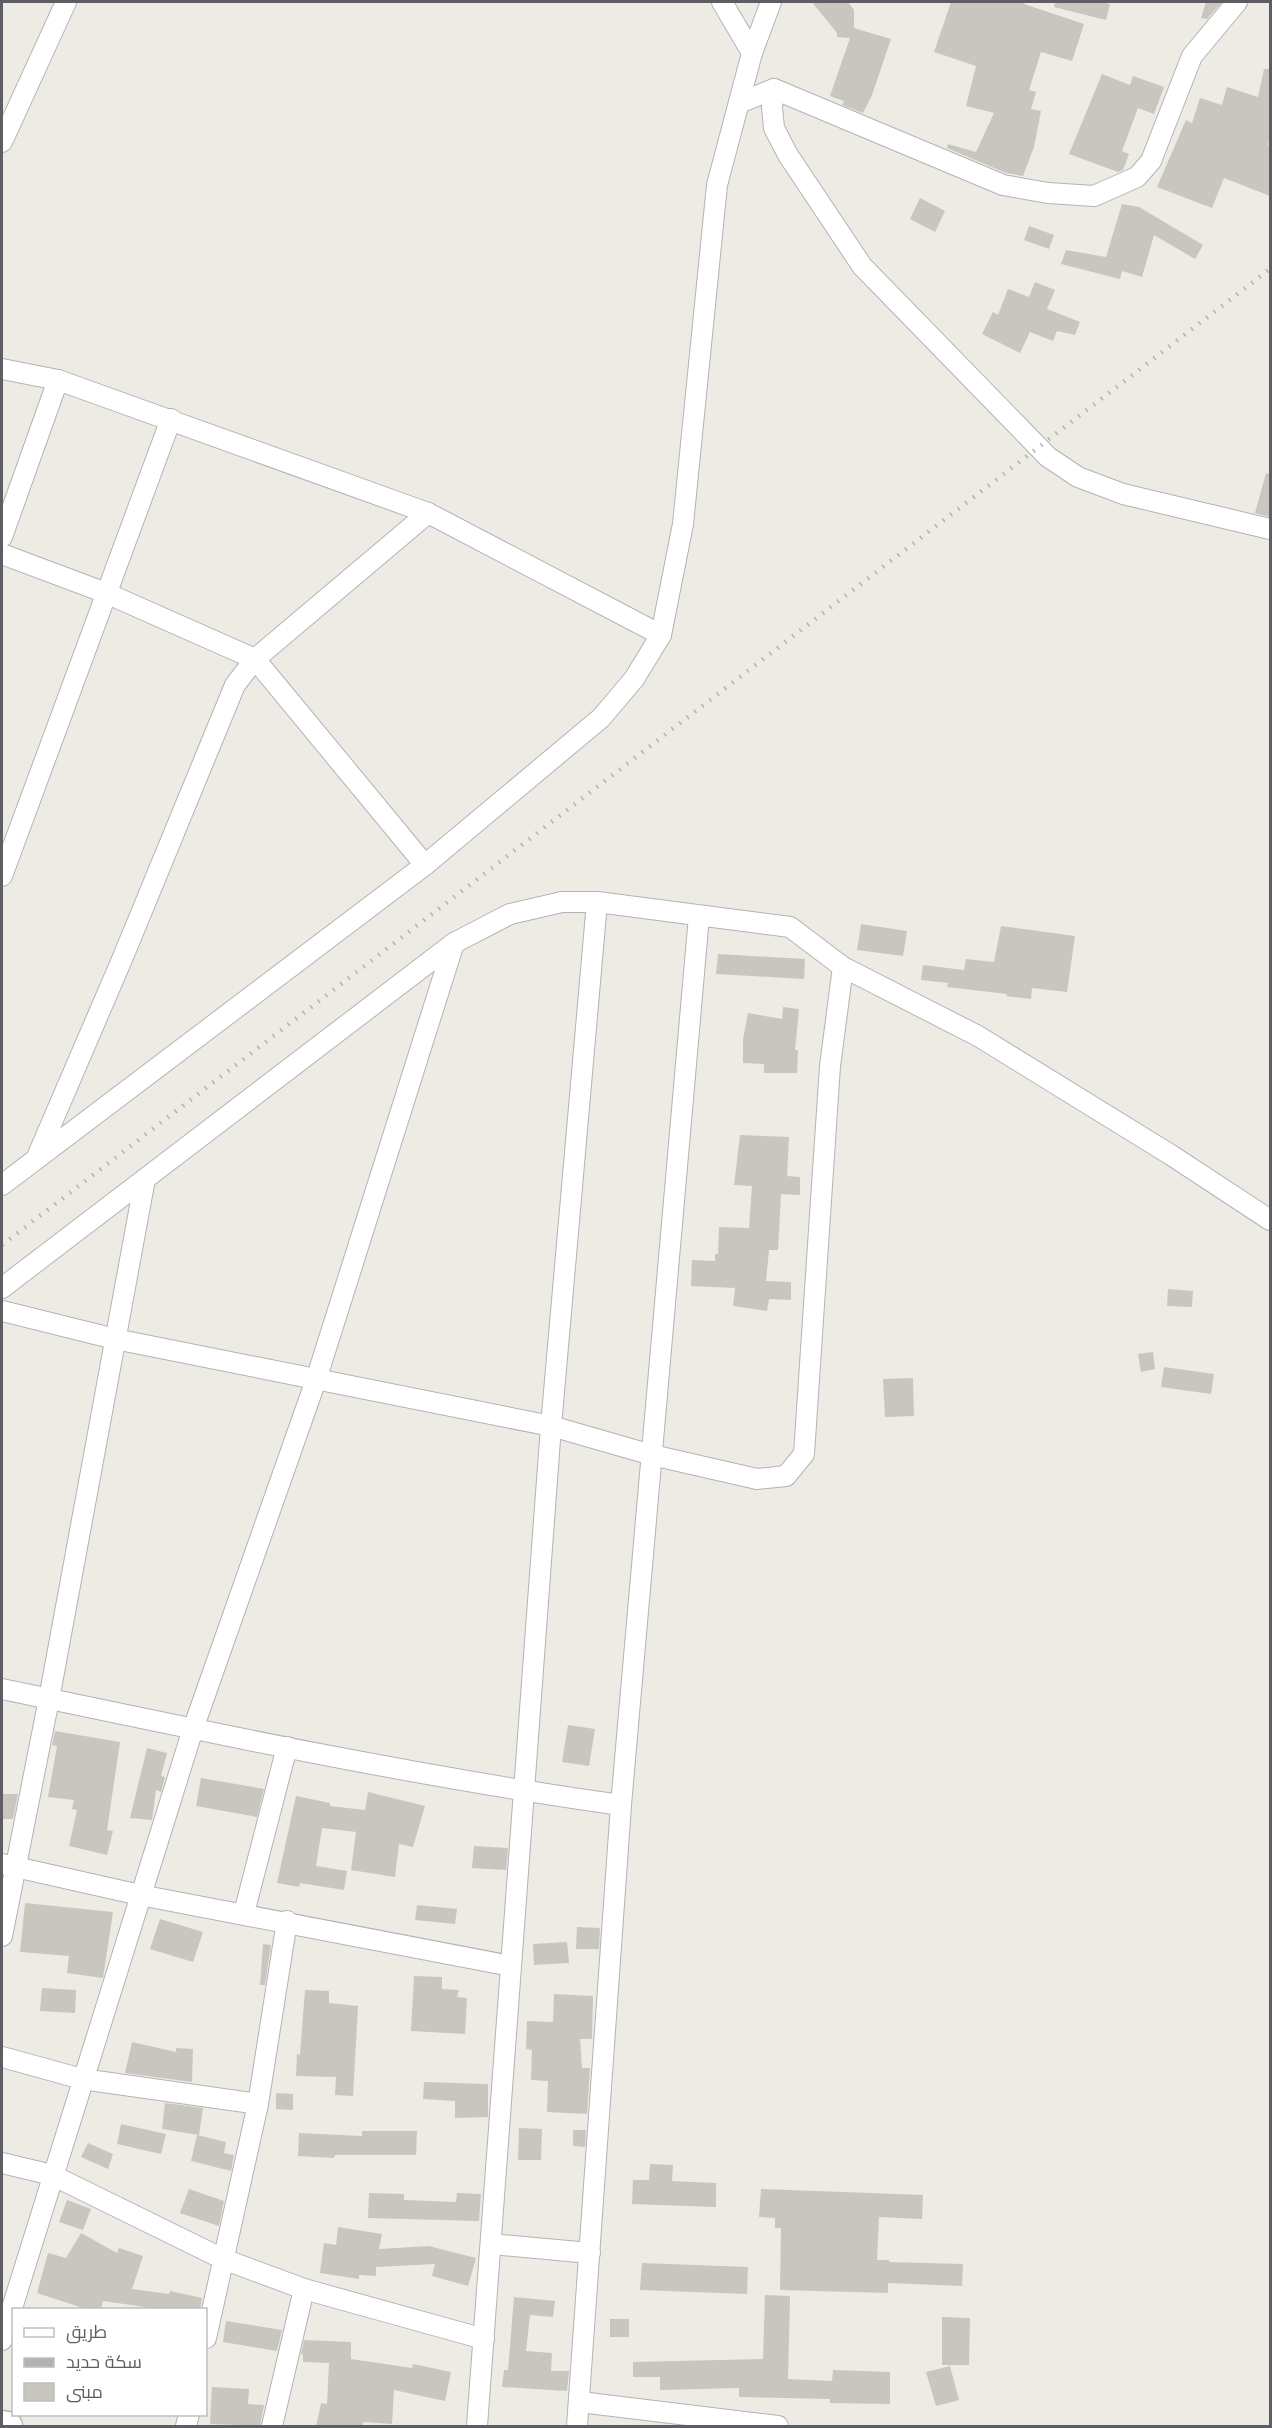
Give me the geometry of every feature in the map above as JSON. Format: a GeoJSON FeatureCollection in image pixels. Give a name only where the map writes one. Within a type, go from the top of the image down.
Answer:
{"type":"FeatureCollection","features":[{"type":"Feature","properties":{"kind":"main road"},"geometry":{"type":"LineString","coordinates":[[2,2425],[8,2427]]}},
{"type":"Feature","properties":{"kind":"street"},"geometry":{"type":"LineString","coordinates":[[2,142],[66,2]]}},
{"type":"Feature","properties":{"kind":"street"},"geometry":{"type":"LineString","coordinates":[[722,2],[752,53]]}},
{"type":"Feature","properties":{"kind":"street"},"geometry":{"type":"LineString","coordinates":[[2,1185],[425,865],[601,718],[634,679],[661,635],[683,524],[717,185],[752,53],[771,2]]}},
{"type":"Feature","properties":{"kind":"street"},"geometry":{"type":"LineString","coordinates":[[739,103],[774,89],[1003,185],[1048,193],[1094,196],[1137,177],[1151,161],[1192,56],[1237,2]]}},
{"type":"Feature","properties":{"kind":"street"},"geometry":{"type":"LineString","coordinates":[[774,89],[772,107],[774,128],[817,201],[862,266],[1048,457],[1078,477],[1123,494],[1270,529]]}},
{"type":"Feature","properties":{"kind":"street"},"geometry":{"type":"LineString","coordinates":[[2,369],[58,381],[428,513],[661,635]]}},
{"type":"Feature","properties":{"kind":"street"},"geometry":{"type":"LineString","coordinates":[[2,537],[58,381]]}},
{"type":"Feature","properties":{"kind":"street"},"geometry":{"type":"LineString","coordinates":[[2,876],[171,420]]}},
{"type":"Feature","properties":{"kind":"street"},"geometry":{"type":"LineString","coordinates":[[36,1159],[123,957],[235,686],[255,659],[428,513]]}},
{"type":"Feature","properties":{"kind":"street"},"geometry":{"type":"LineString","coordinates":[[2,554],[106,593],[255,659],[425,865]]}},
{"type":"Feature","properties":{"kind":"street"},"geometry":{"type":"LineString","coordinates":[[2,1288],[454,943],[510,914],[562,902],[597,902],[790,927],[843,967],[978,1036],[1171,1155],[1270,1220]]}},
{"type":"Feature","properties":{"kind":"street"},"geometry":{"type":"LineString","coordinates":[[477,2427],[551,1426],[597,902]]}},
{"type":"Feature","properties":{"kind":"street"},"geometry":{"type":"LineString","coordinates":[[577,2427],[621,1805],[699,916]]}},
{"type":"Feature","properties":{"kind":"street"},"geometry":{"type":"LineString","coordinates":[[2,2340],[193,1730],[316,1380],[454,943]]}},
{"type":"Feature","properties":{"kind":"street"},"geometry":{"type":"LineString","coordinates":[[2,1311],[115,1339],[551,1426],[652,1455],[757,1479],[786,1476],[804,1454],[830,1066],[843,967]]}},
{"type":"Feature","properties":{"kind":"street"},"geometry":{"type":"LineString","coordinates":[[2,1936],[8,1866],[49,1699],[145,1179]]}},
{"type":"Feature","properties":{"kind":"street"},"geometry":{"type":"LineString","coordinates":[[2,1689],[193,1730],[525,1792],[621,1805]]}},
{"type":"Feature","properties":{"kind":"street"},"geometry":{"type":"LineString","coordinates":[[244,1913],[287,1747]]}},
{"type":"Feature","properties":{"kind":"street"},"geometry":{"type":"LineString","coordinates":[[8,1866],[511,1966]]}},
{"type":"Feature","properties":{"kind":"street"},"geometry":{"type":"LineString","coordinates":[[207,2333],[258,2104],[287,1921]]}},
{"type":"Feature","properties":{"kind":"street"},"geometry":{"type":"LineString","coordinates":[[2,2057],[82,2079],[258,2104]]}},
{"type":"Feature","properties":{"kind":"street"},"geometry":{"type":"LineString","coordinates":[[2,2163],[52,2175],[223,2259],[304,2289],[483,2339]]}},
{"type":"Feature","properties":{"kind":"street"},"geometry":{"type":"LineString","coordinates":[[491,2244],[590,2253]]}},
{"type":"Feature","properties":{"kind":"street"},"geometry":{"type":"LineString","coordinates":[[272,2427],[304,2289]]}},
{"type":"Feature","properties":{"kind":"street"},"geometry":{"type":"LineString","coordinates":[[580,2402],[778,2427]]}},
{"type":"Feature","properties":{"kind":"building"},"geometry":{"type":"Polygon","coordinates":[[[812,2],[848,2],[854,10],[854,28],[891,39],[872,95],[863,113],[842,105],[844,101],[830,96],[850,38],[837,37],[837,33],[812,2]]]}},
{"type":"Feature","properties":{"kind":"building"},"geometry":{"type":"Polygon","coordinates":[[[951,2],[1025,2],[1024,4],[1084,24],[1072,61],[1041,52],[1029,90],[1036,92],[1031,109],[1041,111],[1034,147],[1023,176],[1006,173],[947,148],[948,144],[976,152],[994,113],[966,106],[976,66],[934,52],[951,2]]]}},
{"type":"Feature","properties":{"kind":"building"},"geometry":{"type":"Polygon","coordinates":[[[1055,2],[1110,4],[1106,20],[1054,7],[1055,2]]]}},
{"type":"Feature","properties":{"kind":"building"},"geometry":{"type":"Polygon","coordinates":[[[1206,2],[1222,2],[1207,19],[1201,18],[1206,2]]]}},
{"type":"Feature","properties":{"kind":"building"},"geometry":{"type":"Polygon","coordinates":[[[1264,69],[1270,69],[1268,146],[1270,147],[1270,196],[1224,178],[1212,208],[1157,187],[1186,120],[1192,123],[1200,98],[1222,105],[1227,87],[1258,97],[1264,69]]]}},
{"type":"Feature","properties":{"kind":"building"},"geometry":{"type":"Polygon","coordinates":[[[1102,74],[1130,85],[1133,76],[1164,87],[1154,114],[1138,108],[1122,151],[1129,154],[1123,170],[1118,172],[1069,154],[1102,74]]]}},
{"type":"Feature","properties":{"kind":"building"},"geometry":{"type":"Polygon","coordinates":[[[920,198],[945,211],[935,232],[910,219],[920,198]]]}},
{"type":"Feature","properties":{"kind":"building"},"geometry":{"type":"Polygon","coordinates":[[[1122,204],[1139,207],[1203,245],[1195,259],[1154,235],[1142,277],[1122,271],[1120,279],[1061,264],[1066,250],[1106,257],[1122,204]]]}},
{"type":"Feature","properties":{"kind":"building"},"geometry":{"type":"Polygon","coordinates":[[[1029,226],[1054,235],[1049,249],[1024,240],[1029,226]]]}},
{"type":"Feature","properties":{"kind":"building"},"geometry":{"type":"Polygon","coordinates":[[[1035,282],[1055,290],[1047,309],[1080,322],[1075,335],[1057,331],[1053,341],[1030,332],[1020,353],[982,334],[993,312],[998,315],[1008,289],[1029,297],[1035,282]]]}},
{"type":"Feature","properties":{"kind":"building"},"geometry":{"type":"Polygon","coordinates":[[[1266,473],[1270,474],[1270,517],[1255,513],[1266,473]]]}},
{"type":"Feature","properties":{"kind":"building"},"geometry":{"type":"Polygon","coordinates":[[[861,924],[907,931],[903,956],[857,950],[861,924]]]}},
{"type":"Feature","properties":{"kind":"building"},"geometry":{"type":"Polygon","coordinates":[[[1001,926],[1075,936],[1067,992],[1032,988],[1031,999],[947,987],[948,983],[921,980],[923,965],[964,970],[966,959],[994,962],[1001,926]]]}},
{"type":"Feature","properties":{"kind":"building"},"geometry":{"type":"Polygon","coordinates":[[[718,954],[805,959],[804,979],[716,974],[718,954]]]}},
{"type":"Feature","properties":{"kind":"building"},"geometry":{"type":"Polygon","coordinates":[[[783,1007],[799,1009],[795,1050],[798,1050],[797,1073],[764,1073],[764,1064],[743,1063],[743,1039],[748,1013],[782,1019],[783,1007]]]}},
{"type":"Feature","properties":{"kind":"building"},"geometry":{"type":"Polygon","coordinates":[[[740,1135],[789,1137],[787,1176],[800,1177],[800,1195],[781,1194],[778,1250],[769,1250],[766,1281],[791,1282],[791,1300],[769,1299],[767,1311],[733,1306],[735,1288],[691,1286],[692,1260],[715,1261],[715,1254],[718,1254],[719,1227],[749,1228],[752,1186],[734,1185],[740,1135]]]}},
{"type":"Feature","properties":{"kind":"building"},"geometry":{"type":"Polygon","coordinates":[[[1168,1289],[1193,1291],[1192,1307],[1167,1306],[1168,1289]]]}},
{"type":"Feature","properties":{"kind":"building"},"geometry":{"type":"Polygon","coordinates":[[[1153,1352],[1155,1369],[1141,1372],[1138,1354],[1153,1352]]]}},
{"type":"Feature","properties":{"kind":"building"},"geometry":{"type":"Polygon","coordinates":[[[1164,1367],[1214,1374],[1211,1394],[1161,1387],[1164,1367]]]}},
{"type":"Feature","properties":{"kind":"building"},"geometry":{"type":"Polygon","coordinates":[[[913,1378],[914,1416],[885,1417],[883,1379],[913,1378]]]}},
{"type":"Feature","properties":{"kind":"building"},"geometry":{"type":"Polygon","coordinates":[[[568,1725],[595,1729],[589,1766],[562,1762],[568,1725]]]}},
{"type":"Feature","properties":{"kind":"building"},"geometry":{"type":"Polygon","coordinates":[[[55,1731],[120,1742],[107,1830],[113,1831],[107,1855],[69,1846],[77,1810],[72,1809],[74,1800],[48,1797],[57,1746],[52,1745],[55,1731]]]}},
{"type":"Feature","properties":{"kind":"building"},"geometry":{"type":"Polygon","coordinates":[[[147,1748],[167,1753],[161,1776],[165,1777],[161,1792],[156,1790],[152,1820],[130,1818],[147,1748]]]}},
{"type":"Feature","properties":{"kind":"building"},"geometry":{"type":"Polygon","coordinates":[[[201,1778],[264,1789],[257,1817],[196,1806],[201,1778]]]}},
{"type":"Feature","properties":{"kind":"building"},"geometry":{"type":"Polygon","coordinates":[[[368,1792],[425,1806],[413,1847],[399,1844],[395,1877],[351,1870],[356,1832],[322,1828],[316,1866],[347,1871],[344,1890],[300,1883],[299,1887],[277,1883],[296,1796],[330,1803],[330,1806],[365,1810],[368,1792]]]}},
{"type":"Feature","properties":{"kind":"building"},"geometry":{"type":"Polygon","coordinates":[[[2,1794],[18,1794],[13,1819],[2,1819],[2,1794]]]}},
{"type":"Feature","properties":{"kind":"building"},"geometry":{"type":"Polygon","coordinates":[[[474,1846],[508,1848],[506,1870],[472,1868],[474,1846]]]}},
{"type":"Feature","properties":{"kind":"building"},"geometry":{"type":"Polygon","coordinates":[[[25,1903],[113,1912],[103,1978],[67,1973],[69,1956],[20,1952],[25,1903]]]}},
{"type":"Feature","properties":{"kind":"building"},"geometry":{"type":"Polygon","coordinates":[[[417,1905],[457,1909],[455,1924],[415,1920],[417,1905]]]}},
{"type":"Feature","properties":{"kind":"building"},"geometry":{"type":"Polygon","coordinates":[[[160,1919],[203,1932],[193,1962],[150,1949],[160,1919]]]}},
{"type":"Feature","properties":{"kind":"building"},"geometry":{"type":"Polygon","coordinates":[[[577,1927],[600,1928],[599,1949],[576,1949],[577,1927]]]}},
{"type":"Feature","properties":{"kind":"building"},"geometry":{"type":"Polygon","coordinates":[[[567,1942],[569,1963],[534,1965],[533,1944],[567,1942]]]}},
{"type":"Feature","properties":{"kind":"building"},"geometry":{"type":"Polygon","coordinates":[[[263,1944],[271,1945],[265,1985],[260,1985],[263,1944]]]}},
{"type":"Feature","properties":{"kind":"building"},"geometry":{"type":"Polygon","coordinates":[[[414,1976],[442,1977],[442,1989],[459,1990],[457,1997],[467,1998],[465,2034],[411,2031],[414,1976]]]}},
{"type":"Feature","properties":{"kind":"building"},"geometry":{"type":"Polygon","coordinates":[[[42,1988],[76,1990],[75,2013],[40,2011],[42,1988]]]}},
{"type":"Feature","properties":{"kind":"building"},"geometry":{"type":"Polygon","coordinates":[[[305,1990],[329,1991],[329,2003],[358,2006],[353,2096],[335,2095],[336,2077],[296,2076],[305,1990]]]}},
{"type":"Feature","properties":{"kind":"building"},"geometry":{"type":"Polygon","coordinates":[[[554,1994],[593,1996],[592,2039],[580,2039],[582,2068],[590,2068],[587,2114],[547,2112],[548,2081],[531,2080],[532,2050],[526,2049],[527,2021],[553,2022],[554,1994]]]}},
{"type":"Feature","properties":{"kind":"building"},"geometry":{"type":"Polygon","coordinates":[[[132,2042],[176,2052],[176,2048],[193,2049],[192,2082],[125,2073],[132,2042]]]}},
{"type":"Feature","properties":{"kind":"building"},"geometry":{"type":"Polygon","coordinates":[[[424,2082],[488,2084],[488,2117],[455,2118],[455,2101],[423,2099],[424,2082]]]}},
{"type":"Feature","properties":{"kind":"building"},"geometry":{"type":"Polygon","coordinates":[[[276,2093],[293,2094],[293,2110],[276,2109],[276,2093]]]}},
{"type":"Feature","properties":{"kind":"building"},"geometry":{"type":"Polygon","coordinates":[[[165,2103],[203,2108],[199,2135],[162,2129],[165,2103]]]}},
{"type":"Feature","properties":{"kind":"building"},"geometry":{"type":"Polygon","coordinates":[[[121,2124],[166,2134],[161,2154],[117,2144],[121,2124]]]}},
{"type":"Feature","properties":{"kind":"building"},"geometry":{"type":"Polygon","coordinates":[[[519,2128],[542,2129],[541,2160],[518,2160],[519,2128]]]}},
{"type":"Feature","properties":{"kind":"building"},"geometry":{"type":"Polygon","coordinates":[[[573,2130],[586,2130],[585,2147],[573,2146],[573,2130]]]}},
{"type":"Feature","properties":{"kind":"building"},"geometry":{"type":"Polygon","coordinates":[[[362,2131],[417,2131],[416,2155],[335,2155],[334,2158],[298,2156],[299,2133],[362,2136],[362,2131]]]}},
{"type":"Feature","properties":{"kind":"building"},"geometry":{"type":"Polygon","coordinates":[[[197,2135],[226,2142],[224,2153],[234,2155],[231,2171],[191,2161],[197,2135]]]}},
{"type":"Feature","properties":{"kind":"building"},"geometry":{"type":"Polygon","coordinates":[[[88,2143],[113,2154],[108,2169],[81,2157],[88,2143]]]}},
{"type":"Feature","properties":{"kind":"building"},"geometry":{"type":"Polygon","coordinates":[[[650,2164],[673,2165],[672,2181],[716,2183],[716,2207],[632,2204],[633,2180],[649,2180],[650,2164]]]}},
{"type":"Feature","properties":{"kind":"building"},"geometry":{"type":"Polygon","coordinates":[[[189,2189],[224,2201],[219,2226],[180,2213],[189,2189]]]}},
{"type":"Feature","properties":{"kind":"building"},"geometry":{"type":"Polygon","coordinates":[[[761,2189],[923,2195],[922,2219],[879,2217],[877,2260],[963,2264],[962,2286],[888,2283],[888,2293],[780,2290],[781,2228],[775,2228],[775,2218],[759,2217],[761,2189]]]}},
{"type":"Feature","properties":{"kind":"building"},"geometry":{"type":"Polygon","coordinates":[[[369,2193],[404,2194],[404,2200],[456,2202],[457,2193],[481,2194],[479,2221],[368,2218],[369,2193]]]}},
{"type":"Feature","properties":{"kind":"building"},"geometry":{"type":"Polygon","coordinates":[[[67,2200],[91,2209],[83,2230],[59,2222],[67,2200]]]}},
{"type":"Feature","properties":{"kind":"building"},"geometry":{"type":"Polygon","coordinates":[[[338,2227],[382,2234],[379,2249],[429,2246],[476,2258],[468,2286],[432,2276],[435,2264],[376,2267],[376,2276],[359,2275],[359,2279],[320,2273],[324,2243],[336,2245],[338,2227]]]}},
{"type":"Feature","properties":{"kind":"building"},"geometry":{"type":"Polygon","coordinates":[[[81,2233],[117,2253],[119,2248],[143,2256],[132,2289],[169,2294],[170,2291],[202,2298],[200,2308],[152,2308],[103,2301],[101,2308],[83,2308],[37,2293],[48,2253],[66,2258],[81,2233]]]}},
{"type":"Feature","properties":{"kind":"building"},"geometry":{"type":"Polygon","coordinates":[[[642,2263],[748,2267],[747,2294],[640,2290],[642,2263]]]}},
{"type":"Feature","properties":{"kind":"building"},"geometry":{"type":"Polygon","coordinates":[[[765,2295],[790,2296],[788,2379],[832,2381],[833,2370],[890,2372],[890,2404],[830,2403],[830,2399],[739,2397],[739,2388],[660,2390],[660,2377],[633,2377],[633,2362],[763,2359],[765,2295]]]}},
{"type":"Feature","properties":{"kind":"building"},"geometry":{"type":"Polygon","coordinates":[[[514,2297],[555,2301],[553,2317],[530,2315],[526,2351],[552,2353],[551,2371],[569,2371],[567,2391],[502,2387],[504,2370],[508,2370],[514,2297]]]}},
{"type":"Feature","properties":{"kind":"building"},"geometry":{"type":"Polygon","coordinates":[[[942,2317],[970,2318],[969,2365],[942,2365],[942,2317]]]}},
{"type":"Feature","properties":{"kind":"building"},"geometry":{"type":"Polygon","coordinates":[[[610,2319],[629,2319],[629,2337],[610,2337],[610,2319]]]}},
{"type":"Feature","properties":{"kind":"building"},"geometry":{"type":"Polygon","coordinates":[[[226,2321],[282,2330],[277,2351],[223,2342],[226,2321]]]}},
{"type":"Feature","properties":{"kind":"building"},"geometry":{"type":"Polygon","coordinates":[[[304,2340],[351,2342],[351,2359],[412,2368],[413,2364],[451,2372],[445,2401],[394,2390],[392,2424],[363,2422],[363,2427],[316,2427],[321,2403],[327,2404],[329,2363],[303,2362],[301,2354],[304,2340]]]}},
{"type":"Feature","properties":{"kind":"building"},"geometry":{"type":"Polygon","coordinates":[[[950,2366],[959,2400],[936,2406],[926,2372],[950,2366]]]}},
{"type":"Feature","properties":{"kind":"building"},"geometry":{"type":"Polygon","coordinates":[[[212,2387],[249,2389],[248,2404],[264,2405],[260,2426],[210,2424],[212,2387]]]}},
{"type":"Feature","properties":{"kind":"railway"},"geometry":{"type":"LineString","coordinates":[[2,1245],[1270,269]]}}]}
